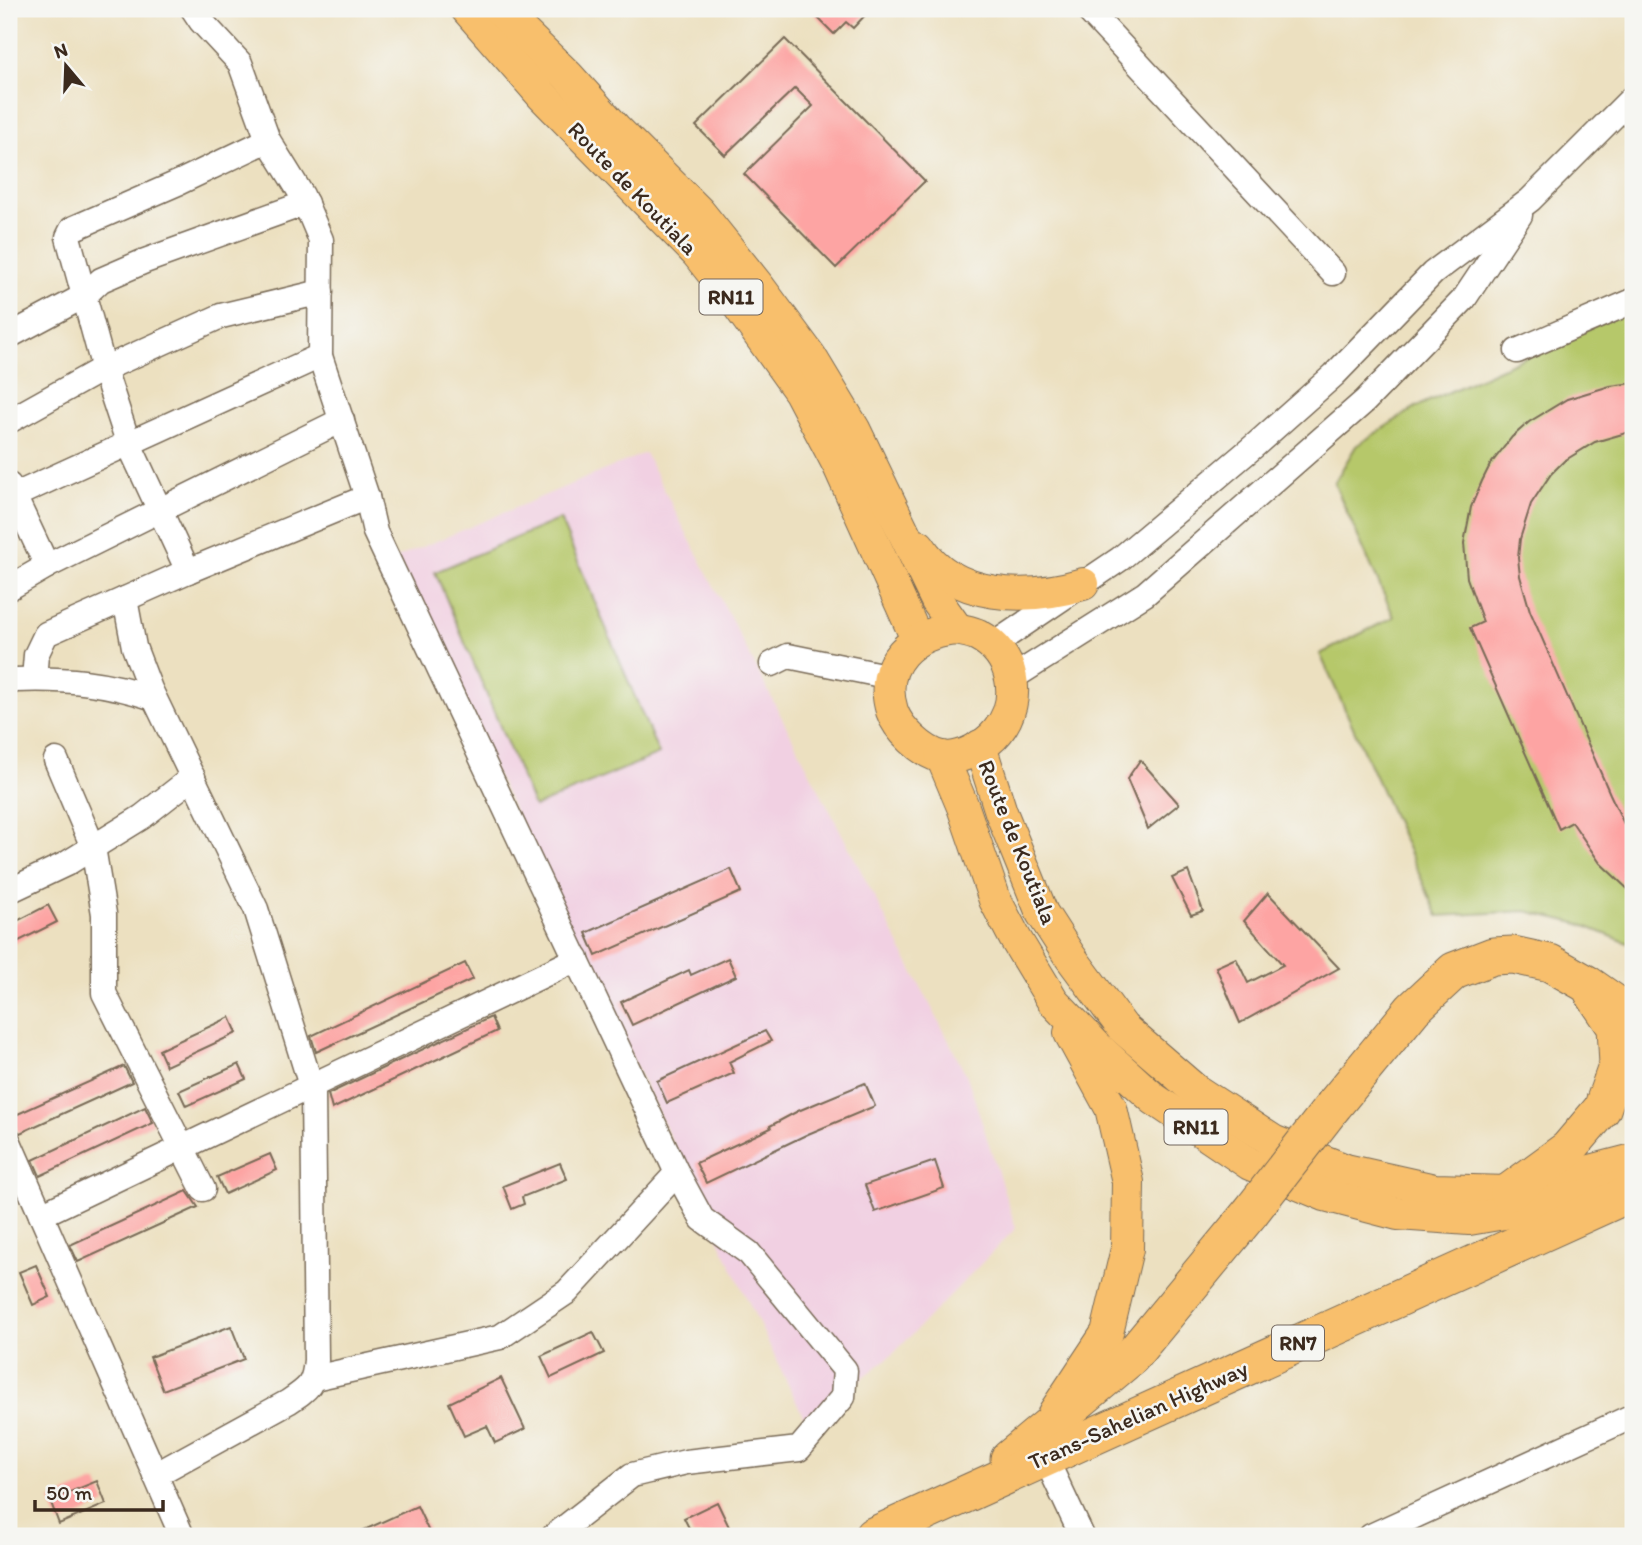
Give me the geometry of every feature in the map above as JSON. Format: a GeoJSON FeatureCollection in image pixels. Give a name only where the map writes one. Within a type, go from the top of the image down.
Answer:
{"type":"FeatureCollection","features":[{"type":"Feature","properties":{"kind":"highway"},"geometry":{"type":"LineString","coordinates":[[873,1536],[962,1494],[1042,1447],[1131,1357],[1413,1009],[1454,971],[1493,956],[1513,955],[1550,963],[1587,984],[1633,1016]]}},
{"type":"Feature","properties":{"kind":"highway"},"geometry":{"type":"LineString","coordinates":[[1509,1192],[1568,1149],[1602,1110],[1618,1064],[1616,1027],[1587,984]]}},
{"type":"Feature","properties":{"kind":"highway","name":"Trans-Sahelian Highway"},"geometry":{"type":"LineString","coordinates":[[1042,1447],[1633,1192]]}},
{"type":"Feature","properties":{"kind":"main road","name":"Route de Koutiala"},"geometry":{"type":"LineString","coordinates":[[467,9],[542,95],[697,253],[738,305],[793,382],[838,464],[917,639]]}},
{"type":"Feature","properties":{"kind":"main road","name":"Route de Koutiala"},"geometry":{"type":"LineString","coordinates":[[499,9],[568,76],[615,128],[699,212],[810,356],[854,429],[937,601],[957,629]]}},
{"type":"Feature","properties":{"kind":"main road"},"geometry":{"type":"LineString","coordinates":[[881,482],[922,551],[953,578],[988,591],[1022,595],[1059,591],[1083,584]]}},
{"type":"Feature","properties":{"kind":"main road"},"geometry":{"type":"LineString","coordinates":[[891,677],[903,651],[917,639],[938,630],[957,629],[976,634],[993,645],[1005,660],[1012,678]]}},
{"type":"Feature","properties":{"kind":"main road","name":"Route de Koutiala"},"geometry":{"type":"LineString","coordinates":[[891,677],[889,691],[892,712],[902,730],[918,744],[942,757],[965,755],[997,733],[1008,717],[1013,698],[1012,678]]}},
{"type":"Feature","properties":{"kind":"main road","name":"Route de Koutiala"},"geometry":{"type":"LineString","coordinates":[[980,746],[1001,812],[1042,913],[1122,1028],[1195,1090],[1273,1140],[1346,1170],[1435,1190],[1509,1192],[1633,1160]]}},
{"type":"Feature","properties":{"kind":"main road","name":"RN11"},"geometry":{"type":"LineString","coordinates":[[942,757],[963,807],[995,900],[1111,1108],[1128,1182],[1127,1249],[1107,1333],[1042,1447]]}},
{"type":"Feature","properties":{"kind":"main road","name":"RN11"},"geometry":{"type":"LineString","coordinates":[[1053,1001],[1099,1049],[1154,1099],[1250,1164],[1325,1195],[1398,1214],[1469,1219],[1516,1212],[1633,1184]]}},
{"type":"Feature","properties":{"kind":"street"},"geometry":{"type":"LineString","coordinates":[[193,9],[240,63],[268,140],[306,203],[321,240],[320,356],[368,497],[375,532],[677,1173],[702,1219],[749,1253],[845,1370],[843,1397],[799,1449],[686,1462],[632,1475],[554,1536]]}},
{"type":"Feature","properties":{"kind":"street"},"geometry":{"type":"LineString","coordinates":[[1087,9],[1333,273]]}},
{"type":"Feature","properties":{"kind":"street"},"geometry":{"type":"LineString","coordinates":[[993,645],[1120,559],[1174,513],[1334,375],[1433,273],[1530,200],[1633,97]]}},
{"type":"Feature","properties":{"kind":"street"},"geometry":{"type":"LineString","coordinates":[[188,571],[128,442],[104,369],[68,237],[72,229],[268,140]]}},
{"type":"Feature","properties":{"kind":"street"},"geometry":{"type":"LineString","coordinates":[[1012,678],[1145,594],[1365,401],[1464,299],[1530,200]]}},
{"type":"Feature","properties":{"kind":"street"},"geometry":{"type":"LineString","coordinates":[[9,336],[84,296],[101,280],[145,261],[306,203]]}},
{"type":"Feature","properties":{"kind":"street"},"geometry":{"type":"LineString","coordinates":[[9,421],[104,369],[221,316],[321,292]]}},
{"type":"Feature","properties":{"kind":"street"},"geometry":{"type":"LineString","coordinates":[[1517,351],[1633,301]]}},
{"type":"Feature","properties":{"kind":"street"},"geometry":{"type":"LineString","coordinates":[[47,566],[10,493],[320,356]]}},
{"type":"Feature","properties":{"kind":"street"},"geometry":{"type":"LineString","coordinates":[[9,588],[47,566],[342,420]]}},
{"type":"Feature","properties":{"kind":"street"},"geometry":{"type":"LineString","coordinates":[[34,679],[36,654],[46,634],[188,571],[368,497]]}},
{"type":"Feature","properties":{"kind":"street"},"geometry":{"type":"LineString","coordinates":[[1174,513],[1201,545]]}},
{"type":"Feature","properties":{"kind":"street"},"geometry":{"type":"LineString","coordinates":[[125,599],[134,648],[154,698],[256,909],[313,1092],[314,1378],[305,1391],[288,1402],[155,1475]]}},
{"type":"Feature","properties":{"kind":"street"},"geometry":{"type":"LineString","coordinates":[[772,664],[789,656],[891,677]]}},
{"type":"Feature","properties":{"kind":"street"},"geometry":{"type":"LineString","coordinates":[[9,683],[15,680],[57,678],[105,685],[154,698]]}},
{"type":"Feature","properties":{"kind":"street"},"geometry":{"type":"LineString","coordinates":[[56,760],[93,847],[104,914],[104,993],[202,1189]]}},
{"type":"Feature","properties":{"kind":"street"},"geometry":{"type":"LineString","coordinates":[[9,891],[66,864],[142,817],[193,778]]}},
{"type":"Feature","properties":{"kind":"street"},"geometry":{"type":"LineString","coordinates":[[41,1215],[577,959]]}},
{"type":"Feature","properties":{"kind":"street"},"geometry":{"type":"LineString","coordinates":[[9,1142],[182,1536]]}},
{"type":"Feature","properties":{"kind":"street"},"geometry":{"type":"LineString","coordinates":[[314,1378],[500,1337],[567,1292],[677,1173]]}},
{"type":"Feature","properties":{"kind":"street"},"geometry":{"type":"LineString","coordinates":[[1370,1536],[1633,1416]]}},
{"type":"Feature","properties":{"kind":"street"},"geometry":{"type":"LineString","coordinates":[[1042,1447],[1082,1536]]}},
{"type":"Feature","properties":{"kind":"shaded area"},"geometry":{"type":"Polygon","coordinates":[[[645,453],[967,1076],[1016,1228],[892,1355],[806,1422],[394,559],[645,453]]]}},
{"type":"Feature","properties":{"kind":"green space"},"geometry":{"type":"Polygon","coordinates":[[[1633,308],[1633,945],[1580,924],[1526,911],[1438,916],[1320,654],[1394,617],[1334,483],[1356,446],[1416,407],[1633,308]]]}},
{"type":"Feature","properties":{"kind":"green space"},"geometry":{"type":"Polygon","coordinates":[[[560,519],[659,754],[534,807],[435,572],[560,519]]]}},
{"type":"Feature","properties":{"kind":"building"},"geometry":{"type":"Polygon","coordinates":[[[809,9],[871,9],[853,28],[846,22],[834,34],[809,9]]]}},
{"type":"Feature","properties":{"kind":"building"},"geometry":{"type":"Polygon","coordinates":[[[785,39],[925,181],[836,268],[744,174],[813,106],[795,88],[725,155],[696,126],[785,39]]]}},
{"type":"Feature","properties":{"kind":"building"},"geometry":{"type":"Polygon","coordinates":[[[1633,383],[1633,431],[1595,442],[1564,461],[1551,474],[1531,504],[1520,539],[1518,558],[1530,611],[1610,794],[1625,826],[1633,836],[1633,894],[1600,863],[1572,822],[1559,829],[1470,628],[1483,622],[1467,578],[1464,543],[1471,507],[1482,481],[1490,465],[1512,437],[1529,422],[1567,399],[1610,386],[1633,383]]]}},
{"type":"Feature","properties":{"kind":"building"},"geometry":{"type":"Polygon","coordinates":[[[1140,760],[1179,804],[1148,829],[1127,779],[1140,760]]]}},
{"type":"Feature","properties":{"kind":"building"},"geometry":{"type":"Polygon","coordinates":[[[731,869],[741,892],[596,956],[586,933],[731,869]]]}},
{"type":"Feature","properties":{"kind":"building"},"geometry":{"type":"Polygon","coordinates":[[[1188,871],[1203,911],[1191,915],[1172,878],[1188,871]]]}},
{"type":"Feature","properties":{"kind":"building"},"geometry":{"type":"Polygon","coordinates":[[[1268,893],[1339,968],[1240,1023],[1216,967],[1236,958],[1248,983],[1283,965],[1244,921],[1268,893]]]}},
{"type":"Feature","properties":{"kind":"building"},"geometry":{"type":"Polygon","coordinates":[[[48,905],[57,922],[9,946],[9,925],[48,905]]]}},
{"type":"Feature","properties":{"kind":"building"},"geometry":{"type":"Polygon","coordinates":[[[728,958],[736,976],[632,1025],[621,1002],[689,970],[691,975],[728,958]]]}},
{"type":"Feature","properties":{"kind":"building"},"geometry":{"type":"Polygon","coordinates":[[[465,963],[473,979],[316,1052],[311,1036],[465,963]]]}},
{"type":"Feature","properties":{"kind":"building"},"geometry":{"type":"Polygon","coordinates":[[[230,1017],[237,1033],[166,1066],[159,1050],[230,1017]]]}},
{"type":"Feature","properties":{"kind":"building"},"geometry":{"type":"Polygon","coordinates":[[[491,1017],[497,1031],[332,1109],[328,1094],[491,1017]]]}},
{"type":"Feature","properties":{"kind":"building"},"geometry":{"type":"Polygon","coordinates":[[[765,1031],[771,1041],[729,1062],[734,1073],[667,1103],[657,1081],[765,1031]]]}},
{"type":"Feature","properties":{"kind":"building"},"geometry":{"type":"Polygon","coordinates":[[[239,1064],[246,1079],[186,1106],[179,1091],[239,1064]]]}},
{"type":"Feature","properties":{"kind":"building"},"geometry":{"type":"Polygon","coordinates":[[[124,1066],[132,1082],[20,1133],[17,1130],[11,1117],[124,1066]]]}},
{"type":"Feature","properties":{"kind":"building"},"geometry":{"type":"Polygon","coordinates":[[[865,1083],[875,1106],[808,1134],[706,1183],[696,1163],[771,1128],[770,1126],[798,1111],[865,1083]]]}},
{"type":"Feature","properties":{"kind":"building"},"geometry":{"type":"Polygon","coordinates":[[[145,1107],[153,1123],[40,1176],[33,1160],[145,1107]]]}},
{"type":"Feature","properties":{"kind":"building"},"geometry":{"type":"Polygon","coordinates":[[[270,1154],[277,1170],[225,1194],[217,1177],[270,1154]]]}},
{"type":"Feature","properties":{"kind":"building"},"geometry":{"type":"Polygon","coordinates":[[[935,1161],[944,1188],[875,1212],[865,1185],[935,1161]]]}},
{"type":"Feature","properties":{"kind":"building"},"geometry":{"type":"Polygon","coordinates":[[[560,1163],[567,1179],[522,1197],[524,1204],[512,1209],[503,1186],[560,1163]]]}},
{"type":"Feature","properties":{"kind":"building"},"geometry":{"type":"Polygon","coordinates":[[[187,1191],[198,1207],[78,1262],[70,1245],[187,1191]]]}},
{"type":"Feature","properties":{"kind":"building"},"geometry":{"type":"Polygon","coordinates":[[[36,1265],[50,1297],[33,1305],[19,1272],[36,1265]]]}},
{"type":"Feature","properties":{"kind":"building"},"geometry":{"type":"Polygon","coordinates":[[[231,1326],[244,1359],[163,1390],[150,1357],[231,1326]]]}},
{"type":"Feature","properties":{"kind":"building"},"geometry":{"type":"Polygon","coordinates":[[[593,1332],[604,1353],[551,1378],[541,1356],[593,1332]]]}},
{"type":"Feature","properties":{"kind":"building"},"geometry":{"type":"Polygon","coordinates":[[[501,1378],[525,1429],[495,1443],[487,1426],[464,1436],[449,1403],[501,1378]]]}},
{"type":"Feature","properties":{"kind":"building"},"geometry":{"type":"Polygon","coordinates":[[[97,1481],[106,1504],[59,1524],[50,1500],[97,1481]]]}},
{"type":"Feature","properties":{"kind":"building"},"geometry":{"type":"Polygon","coordinates":[[[717,1502],[731,1531],[720,1536],[693,1536],[684,1518],[717,1502]]]}},
{"type":"Feature","properties":{"kind":"building"},"geometry":{"type":"Polygon","coordinates":[[[417,1506],[429,1532],[419,1536],[351,1536],[417,1506]]]}}]}
